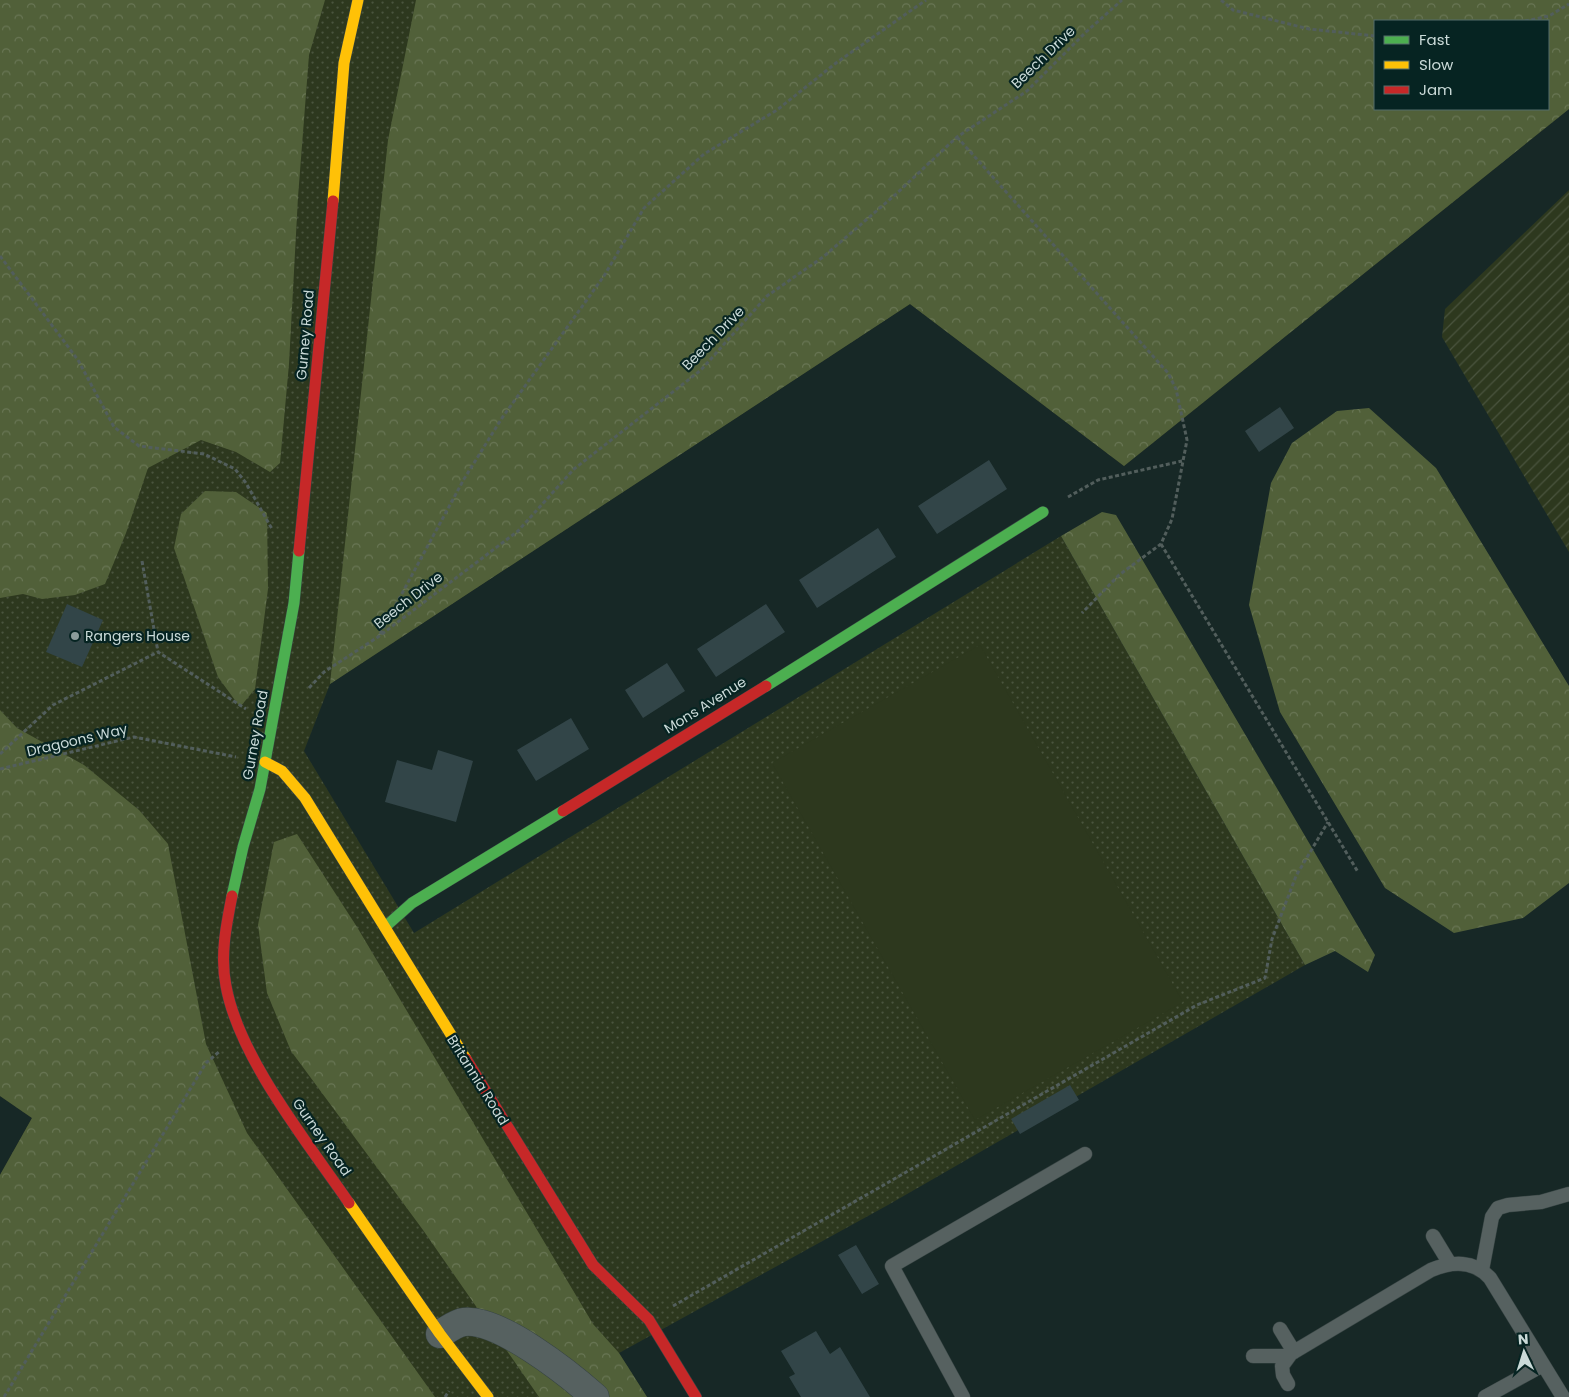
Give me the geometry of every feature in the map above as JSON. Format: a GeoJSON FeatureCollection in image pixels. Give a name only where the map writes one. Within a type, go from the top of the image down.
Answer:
{"type":"FeatureCollection","features":[{"type":"Feature","properties":{"kind":"street","name":"Gurney Road"},"geometry":{"type":"LineString","coordinates":[[358,0],[344,63],[332,212],[294,603],[260,789],[234,886],[223,953],[226,987],[241,1032],[269,1086],[440,1334],[488,1397]]}},
{"type":"Feature","properties":{"kind":"street","name":"Mons Avenue"},"geometry":{"type":"LineString","coordinates":[[385,927],[412,903],[641,764],[1044,512]]}},
{"type":"Feature","properties":{"kind":"street","name":"Britannia Road"},"geometry":{"type":"LineString","coordinates":[[265,762],[275,763],[285,773],[323,825],[593,1265],[649,1320],[696,1397]]}},
{"type":"Feature","properties":{"kind":"street"},"geometry":{"type":"LineString","coordinates":[[440,1334],[461,1322],[473,1322],[511,1336],[562,1368],[595,1397]]}},
{"type":"Feature","properties":{"kind":"lane"},"geometry":{"type":"LineString","coordinates":[[964,1397],[892,1266],[1085,1154]]}},
{"type":"Feature","properties":{"kind":"lane"},"geometry":{"type":"LineString","coordinates":[[1482,1270],[1492,1217],[1498,1208],[1508,1205],[1541,1202],[1569,1194]]}},
{"type":"Feature","properties":{"kind":"lane"},"geometry":{"type":"LineString","coordinates":[[1433,1236],[1450,1264]]}},
{"type":"Feature","properties":{"kind":"lane"},"geometry":{"type":"LineString","coordinates":[[1253,1356],[1277,1358],[1292,1353],[1426,1273],[1450,1264],[1467,1264],[1482,1270],[1490,1278],[1563,1397]]}},
{"type":"Feature","properties":{"kind":"lane"},"geometry":{"type":"LineString","coordinates":[[1280,1329],[1292,1353]]}},
{"type":"Feature","properties":{"kind":"lane"},"geometry":{"type":"LineString","coordinates":[[1288,1384],[1283,1375],[1282,1366],[1292,1353]]}},
{"type":"Feature","properties":{"kind":"lane"},"geometry":{"type":"LineString","coordinates":[[1485,1397],[1544,1365]]}},
{"type":"Feature","properties":{"kind":"path"},"geometry":{"type":"LineString","coordinates":[[378,637],[464,479],[502,418],[604,276],[644,208],[704,154],[777,110],[836,63],[926,0]]}},
{"type":"Feature","properties":{"kind":"path","name":"Beech Drive"},"geometry":{"type":"LineString","coordinates":[[304,692],[324,672],[378,637],[518,531],[574,469],[701,370],[767,296],[823,257],[895,195],[957,137],[1028,91],[1086,32],[1122,0]]}},
{"type":"Feature","properties":{"kind":"path"},"geometry":{"type":"LineString","coordinates":[[1221,0],[1233,10],[1309,29],[1374,36]]}},
{"type":"Feature","properties":{"kind":"path"},"geometry":{"type":"LineString","coordinates":[[1530,20],[1549,16],[1569,4]]}},
{"type":"Feature","properties":{"kind":"path"},"geometry":{"type":"LineString","coordinates":[[957,137],[1168,373],[1176,389],[1186,440],[1172,519],[1161,544],[1119,575],[1082,613]]}},
{"type":"Feature","properties":{"kind":"path"},"geometry":{"type":"LineString","coordinates":[[0,256],[78,360],[114,427],[139,446],[204,454],[235,469],[246,483],[273,530]]}},
{"type":"Feature","properties":{"kind":"path"},"geometry":{"type":"LineString","coordinates":[[1044,512],[1098,480],[1182,461]]}},
{"type":"Feature","properties":{"kind":"path"},"geometry":{"type":"LineString","coordinates":[[1161,544],[1358,872]]}},
{"type":"Feature","properties":{"kind":"path"},"geometry":{"type":"LineString","coordinates":[[142,561],[158,652],[271,726]]}},
{"type":"Feature","properties":{"kind":"path"},"geometry":{"type":"LineString","coordinates":[[0,754],[53,705],[158,652]]}},
{"type":"Feature","properties":{"kind":"path","name":"Dragoons Way"},"geometry":{"type":"LineString","coordinates":[[0,770],[134,737],[239,757]]}},
{"type":"Feature","properties":{"kind":"path"},"geometry":{"type":"LineString","coordinates":[[649,1320],[1197,1005],[1265,978],[1272,939],[1296,876],[1328,822]]}},
{"type":"Feature","properties":{"kind":"path"},"geometry":{"type":"LineString","coordinates":[[4,1397],[206,1063],[241,1032]]}},
{"type":"Feature","properties":{"kind":"green space"},"geometry":{"type":"Polygon","coordinates":[[[0,0],[1569,0],[1569,109],[1124,466],[910,304],[330,684],[304,751],[414,933],[1061,536],[1305,965],[888,1205],[619,1353],[647,1397],[0,1397],[0,1175],[32,1118],[0,1096],[0,0]]]}},
{"type":"Feature","properties":{"kind":"green space"},"geometry":{"type":"Polygon","coordinates":[[[0,0],[325,0],[309,55],[298,197],[289,364],[280,463],[270,472],[236,452],[201,440],[148,468],[126,533],[105,584],[75,595],[42,599],[23,594],[0,598],[0,0]]]}},
{"type":"Feature","properties":{"kind":"green space"},"geometry":{"type":"Polygon","coordinates":[[[416,0],[1569,0],[1569,109],[1124,466],[910,304],[330,684],[388,140],[416,0]]]}},
{"type":"Feature","properties":{"kind":"green space"},"geometry":{"type":"Polygon","coordinates":[[[1569,190],[1569,552],[1442,337],[1445,309],[1569,190]]]}},
{"type":"Feature","properties":{"kind":"green space"},"geometry":{"type":"Polygon","coordinates":[[[1369,408],[1436,468],[1569,686],[1569,883],[1523,918],[1454,933],[1385,888],[1280,712],[1249,605],[1271,483],[1292,443],[1337,411],[1369,408]]]}},
{"type":"Feature","properties":{"kind":"green space"},"geometry":{"type":"Polygon","coordinates":[[[205,491],[236,492],[267,513],[268,589],[255,689],[240,707],[218,677],[174,548],[181,514],[205,491]]]}},
{"type":"Feature","properties":{"kind":"green space"},"geometry":{"type":"Polygon","coordinates":[[[1102,512],[1116,515],[1375,955],[1368,972],[1335,951],[1305,965],[1061,536],[1102,512]]]}},
{"type":"Feature","properties":{"kind":"green space"},"geometry":{"type":"Polygon","coordinates":[[[980,645],[1183,1002],[975,1120],[772,763],[980,645]]]}},
{"type":"Feature","properties":{"kind":"green space"},"geometry":{"type":"Polygon","coordinates":[[[0,710],[17,728],[84,765],[139,810],[168,844],[206,1044],[247,1133],[435,1397],[0,1397],[0,1175],[32,1118],[0,1096],[0,710]]]}},
{"type":"Feature","properties":{"kind":"green space"},"geometry":{"type":"Polygon","coordinates":[[[297,834],[357,927],[593,1324],[619,1353],[647,1397],[539,1397],[423,1230],[291,1051],[267,993],[258,925],[274,842],[297,834]]]}},
{"type":"Feature","properties":{"kind":"building"},"geometry":{"type":"Polygon","coordinates":[[[1280,407],[1294,428],[1259,452],[1245,431],[1280,407]]]}},
{"type":"Feature","properties":{"kind":"building"},"geometry":{"type":"Polygon","coordinates":[[[989,460],[1007,489],[937,534],[918,506],[989,460]]]}},
{"type":"Feature","properties":{"kind":"building"},"geometry":{"type":"Polygon","coordinates":[[[878,528],[896,557],[817,608],[799,580],[878,528]]]}},
{"type":"Feature","properties":{"kind":"building","name":"Rangers House"},"geometry":{"type":"Polygon","coordinates":[[[67,604],[103,620],[82,667],[46,652],[67,604]]]}},
{"type":"Feature","properties":{"kind":"building"},"geometry":{"type":"Polygon","coordinates":[[[766,604],[785,632],[716,677],[697,649],[766,604]]]}},
{"type":"Feature","properties":{"kind":"building"},"geometry":{"type":"Polygon","coordinates":[[[667,663],[685,691],[643,718],[625,690],[667,663]]]}},
{"type":"Feature","properties":{"kind":"building"},"geometry":{"type":"Polygon","coordinates":[[[571,718],[589,749],[536,781],[517,750],[571,718]]]}},
{"type":"Feature","properties":{"kind":"building"},"geometry":{"type":"Polygon","coordinates":[[[438,750],[473,761],[456,822],[385,802],[397,760],[432,770],[438,750]]]}},
{"type":"Feature","properties":{"kind":"building"},"geometry":{"type":"Polygon","coordinates":[[[1070,1085],[1079,1100],[1020,1134],[1011,1119],[1070,1085]]]}},
{"type":"Feature","properties":{"kind":"building"},"geometry":{"type":"Polygon","coordinates":[[[856,1245],[879,1284],[862,1294],[838,1255],[856,1245]]]}},
{"type":"Feature","properties":{"kind":"building"},"geometry":{"type":"Polygon","coordinates":[[[816,1331],[830,1354],[840,1347],[870,1397],[801,1397],[789,1377],[795,1374],[781,1351],[816,1331]]]}},
{"type":"Feature","properties":{"kind":"traffic: fast"},"geometry":{"type":"LineString","coordinates":[[766,686],[1043,512]]}},
{"type":"Feature","properties":{"kind":"traffic: fast"},"geometry":{"type":"LineString","coordinates":[[232,896],[243,847],[260,789],[294,603],[299,551]]}},
{"type":"Feature","properties":{"kind":"traffic: fast"},"geometry":{"type":"LineString","coordinates":[[385,927],[412,903],[563,811]]}},
{"type":"Feature","properties":{"kind":"traffic: slow"},"geometry":{"type":"LineString","coordinates":[[333,201],[344,63],[358,0]]}},
{"type":"Feature","properties":{"kind":"traffic: slow"},"geometry":{"type":"LineString","coordinates":[[265,762],[282,771],[305,798],[466,1059]]}},
{"type":"Feature","properties":{"kind":"traffic: slow"},"geometry":{"type":"LineString","coordinates":[[349,1203],[440,1334],[488,1397]]}},
{"type":"Feature","properties":{"kind":"traffic: jam"},"geometry":{"type":"LineString","coordinates":[[299,551],[333,201]]}},
{"type":"Feature","properties":{"kind":"traffic: jam"},"geometry":{"type":"LineString","coordinates":[[563,811],[766,686]]}},
{"type":"Feature","properties":{"kind":"traffic: jam"},"geometry":{"type":"LineString","coordinates":[[232,896],[226,930],[224,975],[233,1014],[245,1042],[277,1099],[349,1203]]}},
{"type":"Feature","properties":{"kind":"traffic: jam"},"geometry":{"type":"LineString","coordinates":[[466,1059],[593,1265],[649,1320],[696,1397]]}},
{"type":"Feature","properties":{"kind":"place","name":"Rangers House"},"geometry":{"type":"Point","coordinates":[75,636]}}]}
